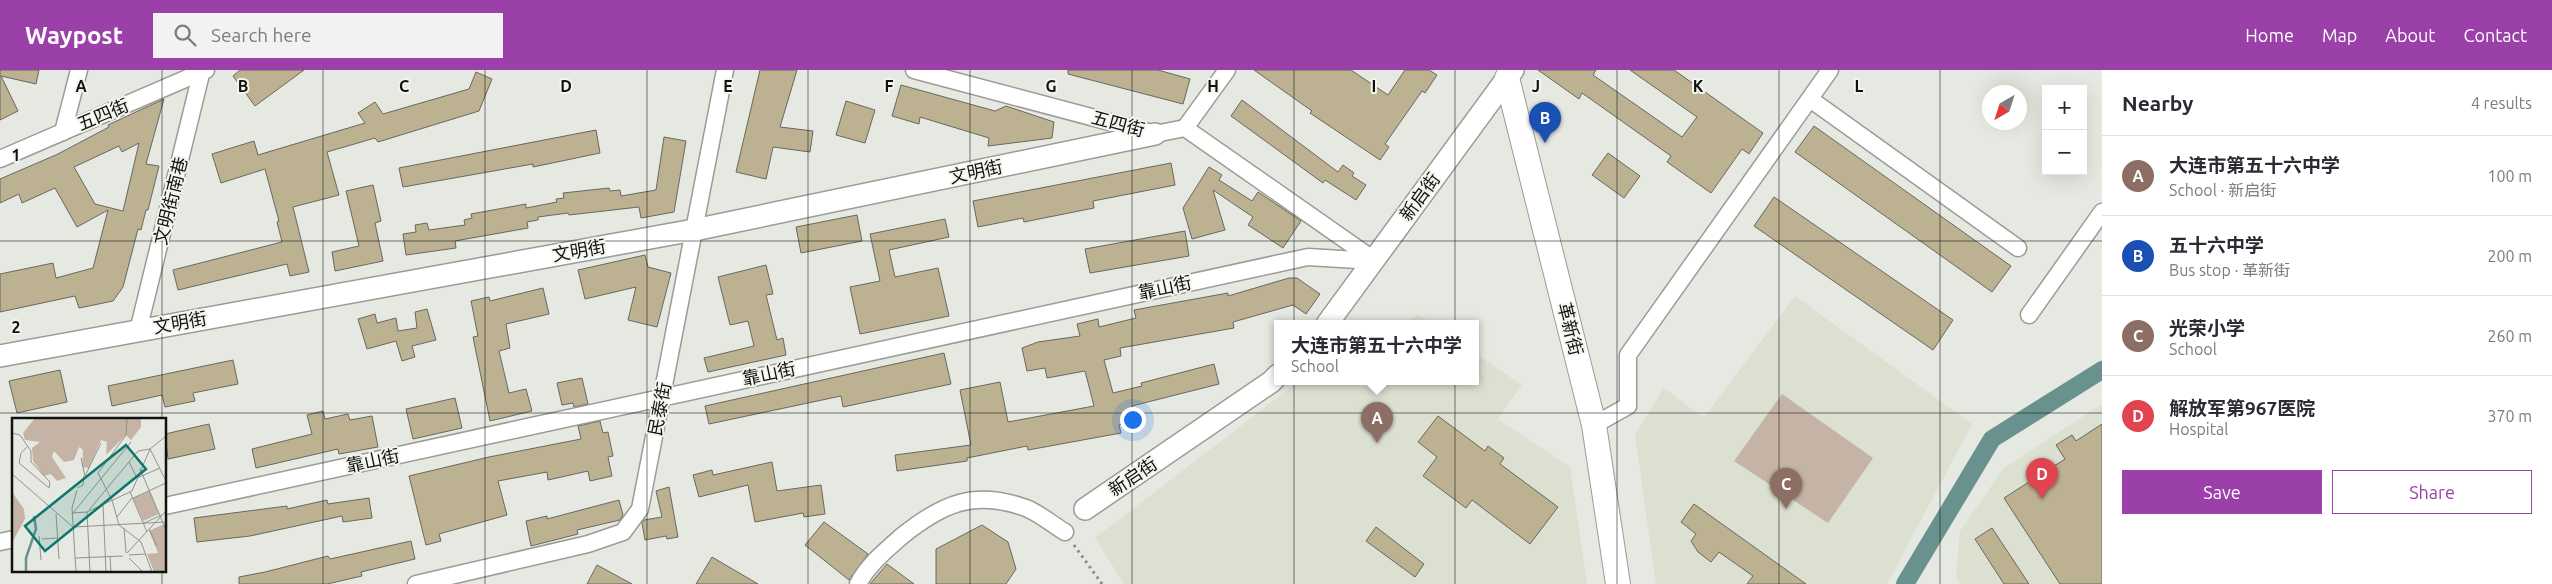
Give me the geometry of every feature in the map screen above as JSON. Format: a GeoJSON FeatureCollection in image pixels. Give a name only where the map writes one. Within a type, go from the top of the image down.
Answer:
{"type":"FeatureCollection","features":[{"type":"Feature","properties":{"kind":"main road","name":"革新街"},"geometry":{"type":"LineString","coordinates":[[1505,73],[1594,425],[1618,584]]}},
{"type":"Feature","properties":{"kind":"street"},"geometry":{"type":"LineString","coordinates":[[63,132],[79,70]]}},
{"type":"Feature","properties":{"kind":"street","name":"民泰街"},"geometry":{"type":"LineString","coordinates":[[416,584],[588,544],[624,532],[640,509],[725,70]]}},
{"type":"Feature","properties":{"kind":"street","name":"五四街"},"geometry":{"type":"LineString","coordinates":[[914,70],[1155,134],[1186,128]]}},
{"type":"Feature","properties":{"kind":"street"},"geometry":{"type":"LineString","coordinates":[[1227,70],[1186,128],[1374,261]]}},
{"type":"Feature","properties":{"kind":"street"},"geometry":{"type":"LineString","coordinates":[[1594,425],[1628,406],[1628,355],[1830,70]]}},
{"type":"Feature","properties":{"kind":"street","name":"五四街"},"geometry":{"type":"LineString","coordinates":[[0,159],[204,71]]}},
{"type":"Feature","properties":{"kind":"street","name":"文明街南巷"},"geometry":{"type":"LineString","coordinates":[[138,331],[204,71]]}},
{"type":"Feature","properties":{"kind":"street","name":"新启街"},"geometry":{"type":"LineString","coordinates":[[1330,320],[1374,261],[1505,73]]}},
{"type":"Feature","properties":{"kind":"street"},"geometry":{"type":"LineString","coordinates":[[1810,99],[2018,248]]}},
{"type":"Feature","properties":{"kind":"street","name":"文明街"},"geometry":{"type":"LineString","coordinates":[[0,356],[694,230],[1155,134]]}},
{"type":"Feature","properties":{"kind":"street"},"geometry":{"type":"LineString","coordinates":[[2029,315],[2102,212]]}},
{"type":"Feature","properties":{"kind":"street","name":"靠山街"},"geometry":{"type":"LineString","coordinates":[[166,506],[1308,257],[1374,261]]}},
{"type":"Feature","properties":{"kind":"street","name":"新启街"},"geometry":{"type":"LineString","coordinates":[[1085,509],[1274,378]]}},
{"type":"Feature","properties":{"kind":"street"},"geometry":{"type":"LineString","coordinates":[[858,584],[864,573],[887,549],[924,519],[950,504],[985,499],[1026,508],[1065,532]]}},
{"type":"Feature","properties":{"kind":"path"},"geometry":{"type":"LineString","coordinates":[[1065,532],[1102,584]]}},
{"type":"Feature","properties":{"kind":"shaded area"},"geometry":{"type":"Polygon","coordinates":[[[1795,296],[1972,424],[1887,584],[1656,584],[1635,435],[1664,388],[1704,418],[1795,296]]]}},
{"type":"Feature","properties":{"kind":"shaded area"},"geometry":{"type":"Polygon","coordinates":[[[1418,315],[1426,320],[1410,320],[1418,315]]]}},
{"type":"Feature","properties":{"kind":"shaded area"},"geometry":{"type":"Polygon","coordinates":[[[1479,356],[1522,385],[1498,419],[1570,467],[1587,584],[1124,584],[1095,538],[1294,385],[1479,385],[1479,356]]]}},
{"type":"Feature","properties":{"kind":"shaded area"},"geometry":{"type":"Polygon","coordinates":[[[1782,394],[1873,458],[1828,523],[1734,461],[1782,394]]]}},
{"type":"Feature","properties":{"kind":"shaded area"},"geometry":{"type":"Polygon","coordinates":[[[2102,404],[2102,584],[1960,584],[1956,578],[1960,531],[2004,468],[2102,404]]]}},
{"type":"Feature","properties":{"kind":"building"},"geometry":{"type":"Polygon","coordinates":[[[0,70],[39,70],[36,84],[1,76],[18,111],[0,120],[0,70]]]}},
{"type":"Feature","properties":{"kind":"building"},"geometry":{"type":"Polygon","coordinates":[[[240,70],[304,70],[255,106],[233,76],[240,70]]]}},
{"type":"Feature","properties":{"kind":"building"},"geometry":{"type":"Polygon","coordinates":[[[760,70],[797,70],[780,127],[813,131],[810,152],[773,147],[766,179],[736,172],[760,70]]]}},
{"type":"Feature","properties":{"kind":"building"},"geometry":{"type":"Polygon","coordinates":[[[1068,70],[1158,70],[1190,79],[1183,104],[1068,74],[1068,70]]]}},
{"type":"Feature","properties":{"kind":"building"},"geometry":{"type":"Polygon","coordinates":[[[1254,70],[1351,70],[1388,95],[1405,70],[1429,70],[1437,75],[1425,93],[1422,91],[1385,144],[1389,147],[1380,160],[1310,113],[1312,111],[1254,70]]]}},
{"type":"Feature","properties":{"kind":"building"},"geometry":{"type":"Polygon","coordinates":[[[1538,70],[1596,70],[1593,75],[1682,137],[1697,117],[1630,70],[1674,70],[1763,133],[1749,154],[1742,149],[1711,193],[1667,162],[1671,156],[1582,93],[1579,99],[1538,70]]]}},
{"type":"Feature","properties":{"kind":"building"},"geometry":{"type":"Polygon","coordinates":[[[476,72],[492,79],[479,111],[378,142],[375,138],[327,152],[339,195],[293,207],[309,272],[290,276],[287,264],[178,290],[173,270],[282,242],[277,222],[279,221],[265,169],[221,183],[212,154],[254,141],[258,155],[365,123],[358,113],[375,102],[383,114],[469,89],[476,72]]]}},
{"type":"Feature","properties":{"kind":"building"},"geometry":{"type":"Polygon","coordinates":[[[901,85],[995,111],[1006,106],[1054,122],[1052,138],[988,146],[989,138],[920,117],[919,124],[892,116],[901,85]]]}},
{"type":"Feature","properties":{"kind":"building"},"geometry":{"type":"Polygon","coordinates":[[[164,99],[146,164],[159,166],[148,210],[146,210],[141,230],[138,229],[123,287],[113,301],[79,308],[75,296],[0,312],[0,274],[53,263],[56,278],[93,268],[108,210],[77,227],[55,188],[22,203],[19,194],[0,203],[0,179],[58,154],[109,127],[108,125],[164,99]],[[139,143],[122,152],[119,146],[74,167],[95,204],[123,211],[139,143]]]}},
{"type":"Feature","properties":{"kind":"building"},"geometry":{"type":"Polygon","coordinates":[[[1242,100],[1338,172],[1343,165],[1354,173],[1352,176],[1366,185],[1356,200],[1325,180],[1323,183],[1231,116],[1242,100]]]}},
{"type":"Feature","properties":{"kind":"building"},"geometry":{"type":"Polygon","coordinates":[[[846,101],[875,110],[865,143],[836,135],[846,101]]]}},
{"type":"Feature","properties":{"kind":"building"},"geometry":{"type":"Polygon","coordinates":[[[1814,126],[2011,266],[1992,292],[1795,152],[1814,126]]]}},
{"type":"Feature","properties":{"kind":"building"},"geometry":{"type":"Polygon","coordinates":[[[596,130],[600,153],[533,167],[533,164],[403,187],[399,168],[596,130]]]}},
{"type":"Feature","properties":{"kind":"building"},"geometry":{"type":"Polygon","coordinates":[[[664,137],[686,141],[674,212],[641,218],[639,207],[538,217],[538,220],[527,222],[528,228],[455,241],[456,248],[406,255],[403,234],[416,232],[415,225],[427,223],[429,230],[465,225],[464,220],[472,218],[471,214],[526,204],[526,208],[557,202],[556,199],[564,198],[563,193],[609,188],[610,191],[620,190],[621,196],[656,190],[664,137]]]}},
{"type":"Feature","properties":{"kind":"building"},"geometry":{"type":"Polygon","coordinates":[[[1608,153],[1640,176],[1624,198],[1592,175],[1608,153]]]}},
{"type":"Feature","properties":{"kind":"building"},"geometry":{"type":"Polygon","coordinates":[[[1171,163],[1175,185],[1093,201],[1094,208],[1024,222],[1023,218],[978,227],[973,201],[1171,163]]]}},
{"type":"Feature","properties":{"kind":"building"},"geometry":{"type":"Polygon","coordinates":[[[1209,167],[1222,175],[1219,180],[1252,201],[1258,192],[1301,221],[1283,248],[1248,225],[1253,217],[1213,190],[1225,230],[1192,239],[1183,208],[1209,167]]]}},
{"type":"Feature","properties":{"kind":"building"},"geometry":{"type":"Polygon","coordinates":[[[373,185],[381,221],[375,223],[383,261],[335,271],[332,252],[359,246],[346,191],[373,185]]]}},
{"type":"Feature","properties":{"kind":"building"},"geometry":{"type":"Polygon","coordinates":[[[1774,197],[1953,320],[1933,350],[1754,226],[1774,197]]]}},
{"type":"Feature","properties":{"kind":"building"},"geometry":{"type":"Polygon","coordinates":[[[857,215],[862,241],[801,253],[796,227],[857,215]]]}},
{"type":"Feature","properties":{"kind":"building"},"geometry":{"type":"Polygon","coordinates":[[[945,219],[949,237],[889,250],[895,277],[938,268],[949,316],[860,334],[850,287],[880,281],[870,234],[945,219]]]}},
{"type":"Feature","properties":{"kind":"building"},"geometry":{"type":"Polygon","coordinates":[[[1185,231],[1189,256],[1090,273],[1085,249],[1185,231]]]}},
{"type":"Feature","properties":{"kind":"building"},"geometry":{"type":"Polygon","coordinates":[[[645,255],[648,267],[671,273],[657,327],[628,320],[636,287],[585,299],[578,270],[645,255]]]}},
{"type":"Feature","properties":{"kind":"building"},"geometry":{"type":"Polygon","coordinates":[[[766,265],[773,294],[766,295],[777,340],[783,338],[786,355],[708,372],[704,358],[754,346],[748,321],[730,325],[718,277],[766,265]]]}},
{"type":"Feature","properties":{"kind":"building"},"geometry":{"type":"Polygon","coordinates":[[[1289,278],[1297,278],[1320,294],[1306,314],[1293,305],[1233,322],[1234,328],[1120,348],[1121,356],[1104,360],[1113,393],[1142,386],[1141,383],[1214,364],[1219,384],[1132,406],[1136,421],[1119,425],[1121,433],[1028,450],[1027,446],[967,458],[967,461],[897,471],[895,455],[971,445],[960,390],[1000,382],[1008,422],[1094,406],[1085,371],[1047,378],[1045,368],[1027,371],[1022,348],[1038,342],[1080,336],[1077,324],[1098,319],[1099,327],[1136,318],[1134,310],[1228,293],[1228,296],[1289,278]]]}},
{"type":"Feature","properties":{"kind":"building"},"geometry":{"type":"Polygon","coordinates":[[[543,288],[549,314],[506,324],[510,348],[499,351],[509,393],[526,389],[532,411],[490,421],[473,337],[478,336],[471,301],[489,297],[490,301],[543,288]]]}},
{"type":"Feature","properties":{"kind":"building"},"geometry":{"type":"Polygon","coordinates":[[[427,309],[436,340],[412,346],[415,357],[402,361],[396,341],[367,349],[358,319],[375,314],[377,323],[396,318],[398,331],[417,328],[415,312],[427,309]]]}},
{"type":"Feature","properties":{"kind":"building"},"geometry":{"type":"Polygon","coordinates":[[[944,353],[951,384],[843,407],[841,396],[709,424],[705,406],[944,353]]]}},
{"type":"Feature","properties":{"kind":"building"},"geometry":{"type":"Polygon","coordinates":[[[233,360],[238,384],[193,393],[195,401],[165,407],[162,395],[112,406],[108,386],[233,360]]]}},
{"type":"Feature","properties":{"kind":"building"},"geometry":{"type":"Polygon","coordinates":[[[60,370],[67,402],[17,413],[9,381],[60,370]]]}},
{"type":"Feature","properties":{"kind":"building"},"geometry":{"type":"Polygon","coordinates":[[[582,378],[588,404],[574,407],[573,403],[562,405],[557,383],[582,378]]]}},
{"type":"Feature","properties":{"kind":"building"},"geometry":{"type":"Polygon","coordinates":[[[455,398],[462,428],[413,439],[406,409],[455,398]]]}},
{"type":"Feature","properties":{"kind":"building"},"geometry":{"type":"Polygon","coordinates":[[[323,411],[325,419],[348,414],[350,420],[372,416],[378,447],[339,454],[338,449],[256,468],[252,449],[312,434],[307,415],[323,411]]]}},
{"type":"Feature","properties":{"kind":"building"},"geometry":{"type":"Polygon","coordinates":[[[1438,416],[1485,451],[1488,446],[1504,458],[1500,464],[1558,507],[1530,544],[1472,500],[1466,508],[1423,476],[1437,457],[1418,442],[1438,416]]]}},
{"type":"Feature","properties":{"kind":"building"},"geometry":{"type":"Polygon","coordinates":[[[600,421],[603,433],[608,432],[613,456],[608,457],[612,476],[590,481],[588,471],[548,480],[547,472],[498,481],[507,515],[439,534],[441,541],[426,545],[409,476],[489,457],[581,439],[578,426],[600,421]]]}},
{"type":"Feature","properties":{"kind":"building"},"geometry":{"type":"Polygon","coordinates":[[[209,424],[215,449],[168,459],[166,434],[209,424]]]}},
{"type":"Feature","properties":{"kind":"building"},"geometry":{"type":"Polygon","coordinates":[[[2102,424],[2102,584],[2060,584],[2004,498],[2065,459],[2056,445],[2072,435],[2076,441],[2102,424]]]}},
{"type":"Feature","properties":{"kind":"building"},"geometry":{"type":"Polygon","coordinates":[[[772,462],[777,491],[821,485],[825,514],[804,517],[803,513],[755,522],[748,485],[699,497],[693,475],[712,470],[713,475],[772,462]]]}},
{"type":"Feature","properties":{"kind":"building"},"geometry":{"type":"Polygon","coordinates":[[[669,487],[678,537],[667,539],[666,536],[645,540],[642,523],[644,520],[662,517],[656,491],[669,487]]]}},
{"type":"Feature","properties":{"kind":"building"},"geometry":{"type":"Polygon","coordinates":[[[369,498],[372,518],[343,522],[342,516],[250,536],[197,542],[194,518],[287,506],[287,509],[327,500],[328,504],[369,498]]]}},
{"type":"Feature","properties":{"kind":"building"},"geometry":{"type":"Polygon","coordinates":[[[619,500],[623,515],[620,520],[577,530],[578,534],[531,546],[526,521],[547,516],[547,519],[619,500]]]}},
{"type":"Feature","properties":{"kind":"building"},"geometry":{"type":"Polygon","coordinates":[[[1694,504],[1806,584],[1747,584],[1753,576],[1719,552],[1711,562],[1698,552],[1691,541],[1696,534],[1681,522],[1694,504]]]}},
{"type":"Feature","properties":{"kind":"building"},"geometry":{"type":"Polygon","coordinates":[[[824,522],[868,554],[849,580],[805,545],[824,522]]]}},
{"type":"Feature","properties":{"kind":"building"},"geometry":{"type":"Polygon","coordinates":[[[982,525],[1008,542],[1016,569],[1006,584],[936,584],[936,549],[982,525]]]}},
{"type":"Feature","properties":{"kind":"building"},"geometry":{"type":"Polygon","coordinates":[[[1376,527],[1424,564],[1415,577],[1366,541],[1376,527]]]}},
{"type":"Feature","properties":{"kind":"building"},"geometry":{"type":"Polygon","coordinates":[[[1992,528],[2029,584],[2004,584],[1975,539],[1992,528]]]}},
{"type":"Feature","properties":{"kind":"building"},"geometry":{"type":"Polygon","coordinates":[[[411,541],[415,559],[361,572],[362,576],[327,584],[239,584],[239,577],[328,556],[330,559],[411,541]]]}},
{"type":"Feature","properties":{"kind":"building"},"geometry":{"type":"Polygon","coordinates":[[[712,557],[758,584],[696,584],[712,557]]]}},
{"type":"Feature","properties":{"kind":"building"},"geometry":{"type":"Polygon","coordinates":[[[887,564],[914,584],[870,584],[887,564]]]}},
{"type":"Feature","properties":{"kind":"building"},"geometry":{"type":"Polygon","coordinates":[[[597,565],[632,584],[587,584],[597,565]]]}},
{"type":"Feature","properties":{"kind":"waterway"},"geometry":{"type":"LineString","coordinates":[[1905,584],[1992,439],[2102,370]]}},
{"type":"Feature","properties":{"kind":"place","name":"五十六中学"},"geometry":{"type":"Point","coordinates":[1545,143]}},
{"type":"Feature","properties":{"kind":"place","name":"大连市第五十六中学"},"geometry":{"type":"Point","coordinates":[1377,443]}},
{"type":"Feature","properties":{"kind":"place","name":"解放军第967医院"},"geometry":{"type":"Point","coordinates":[2042,499]}},
{"type":"Feature","properties":{"kind":"place","name":"光荣小学"},"geometry":{"type":"Point","coordinates":[1786,509]}}]}
